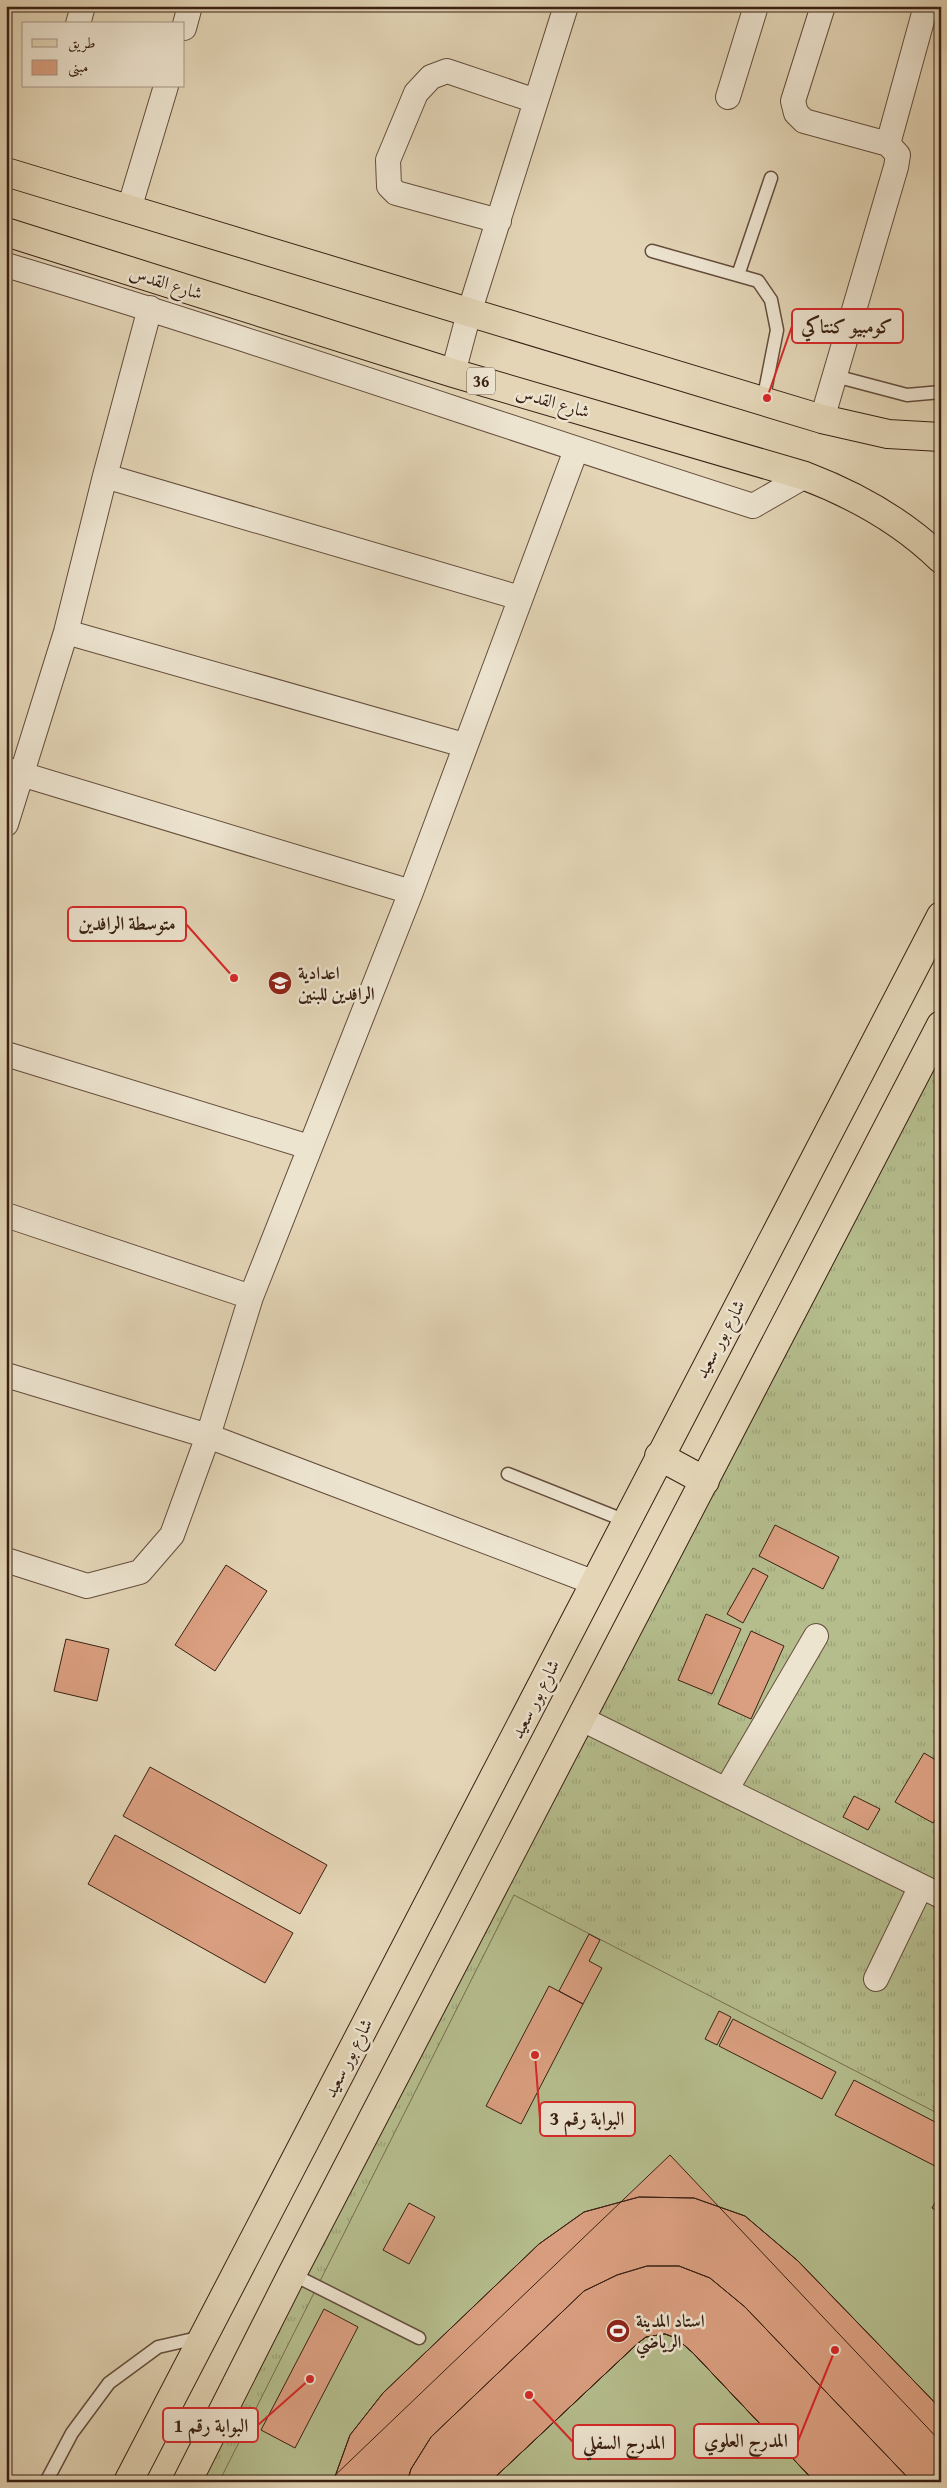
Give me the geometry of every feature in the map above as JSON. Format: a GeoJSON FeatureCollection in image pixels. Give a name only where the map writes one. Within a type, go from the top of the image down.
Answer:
{"type":"FeatureCollection","features":[{"type":"Feature","properties":{"kind":"main road"},"geometry":{"type":"LineString","coordinates":[[6,172],[822,418],[888,434],[941,437]]}},
{"type":"Feature","properties":{"kind":"main road","name":"شارع القدس"},"geometry":{"type":"LineString","coordinates":[[6,232],[453,373],[805,476],[860,500],[911,533],[941,559]]}},
{"type":"Feature","properties":{"kind":"main road","name":"شارع بور سعيد"},"geometry":{"type":"LineString","coordinates":[[128,2482],[941,916]]}},
{"type":"Feature","properties":{"kind":"main road"},"geometry":{"type":"LineString","coordinates":[[187,2482],[292,2274],[941,1026]]}},
{"type":"Feature","properties":{"kind":"main road"},"geometry":{"type":"LineString","coordinates":[[659,1456],[705,1481]]}},
{"type":"Feature","properties":{"kind":"street"},"geometry":{"type":"LineString","coordinates":[[79,22],[83,6]]}},
{"type":"Feature","properties":{"kind":"street"},"geometry":{"type":"LineString","coordinates":[[185,24],[190,6]]}},
{"type":"Feature","properties":{"kind":"street"},"geometry":{"type":"LineString","coordinates":[[453,373],[469,313],[566,6]]}},
{"type":"Feature","properties":{"kind":"street"},"geometry":{"type":"LineString","coordinates":[[728,98],[756,6]]}},
{"type":"Feature","properties":{"kind":"street"},"geometry":{"type":"LineString","coordinates":[[822,418],[896,167],[898,154],[888,144],[804,121],[796,113],[793,101],[823,6]]}},
{"type":"Feature","properties":{"kind":"street"},"geometry":{"type":"LineString","coordinates":[[888,144],[926,6]]}},
{"type":"Feature","properties":{"kind":"street"},"geometry":{"type":"LineString","coordinates":[[498,221],[396,193],[389,186],[387,178],[388,160],[416,93],[431,77],[447,71],[536,101]]}},
{"type":"Feature","properties":{"kind":"street"},"geometry":{"type":"LineString","coordinates":[[129,209],[165,88]]}},
{"type":"Feature","properties":{"kind":"street"},"geometry":{"type":"LineString","coordinates":[[6,266],[150,308],[576,450],[753,506],[805,476]]}},
{"type":"Feature","properties":{"kind":"street"},"geometry":{"type":"LineString","coordinates":[[6,824],[14,771],[66,632],[150,308]]}},
{"type":"Feature","properties":{"kind":"street"},"geometry":{"type":"LineString","coordinates":[[6,1560],[87,1586],[140,1572],[172,1535],[208,1436],[251,1297],[411,892],[464,745],[576,450]]}},
{"type":"Feature","properties":{"kind":"street"},"geometry":{"type":"LineString","coordinates":[[105,476],[520,598]]}},
{"type":"Feature","properties":{"kind":"street"},"geometry":{"type":"LineString","coordinates":[[66,632],[464,745]]}},
{"type":"Feature","properties":{"kind":"street"},"geometry":{"type":"LineString","coordinates":[[14,771],[411,892]]}},
{"type":"Feature","properties":{"kind":"street"},"geometry":{"type":"LineString","coordinates":[[6,1054],[309,1147]]}},
{"type":"Feature","properties":{"kind":"street"},"geometry":{"type":"LineString","coordinates":[[6,1215],[251,1297]]}},
{"type":"Feature","properties":{"kind":"street"},"geometry":{"type":"LineString","coordinates":[[6,1375],[208,1436],[595,1583]]}},
{"type":"Feature","properties":{"kind":"street"},"geometry":{"type":"LineString","coordinates":[[726,1790],[816,1636]]}},
{"type":"Feature","properties":{"kind":"street"},"geometry":{"type":"LineString","coordinates":[[582,1719],[931,1891],[876,1979]]}},
{"type":"Feature","properties":{"kind":"lane"},"geometry":{"type":"LineString","coordinates":[[738,275],[771,178]]}},
{"type":"Feature","properties":{"kind":"lane"},"geometry":{"type":"LineString","coordinates":[[652,251],[758,281],[771,300],[777,330],[764,401]]}},
{"type":"Feature","properties":{"kind":"lane"},"geometry":{"type":"LineString","coordinates":[[835,376],[907,395],[941,392]]}},
{"type":"Feature","properties":{"kind":"lane"},"geometry":{"type":"LineString","coordinates":[[508,1474],[626,1521]]}},
{"type":"Feature","properties":{"kind":"lane"},"geometry":{"type":"LineString","coordinates":[[292,2274],[419,2338]]}},
{"type":"Feature","properties":{"kind":"lane"},"geometry":{"type":"LineString","coordinates":[[46,2482],[72,2433],[109,2383],[158,2348],[204,2336]]}},
{"type":"Feature","properties":{"kind":"green space"},"geometry":{"type":"Polygon","coordinates":[[[941,1025],[941,2482],[197,2482],[941,1025]]]}},
{"type":"Feature","properties":{"kind":"green space","name":"استاد المدينة الرياضي"},"geometry":{"type":"Polygon","coordinates":[[[514,1895],[941,2115],[941,2482],[219,2482],[514,1895]]]}},
{"type":"Feature","properties":{"kind":"building"},"geometry":{"type":"Polygon","coordinates":[[[775,1525],[839,1557],[823,1589],[759,1556],[775,1525]]]}},
{"type":"Feature","properties":{"kind":"building"},"geometry":{"type":"Polygon","coordinates":[[[226,1565],[267,1591],[215,1671],[175,1645],[226,1565]]]}},
{"type":"Feature","properties":{"kind":"building"},"geometry":{"type":"Polygon","coordinates":[[[753,1568],[768,1576],[743,1623],[727,1614],[753,1568]]]}},
{"type":"Feature","properties":{"kind":"building"},"geometry":{"type":"Polygon","coordinates":[[[706,1614],[741,1629],[712,1694],[678,1680],[706,1614]]]}},
{"type":"Feature","properties":{"kind":"building"},"geometry":{"type":"Polygon","coordinates":[[[751,1631],[784,1646],[751,1719],[718,1704],[751,1631]]]}},
{"type":"Feature","properties":{"kind":"building"},"geometry":{"type":"Polygon","coordinates":[[[66,1639],[109,1649],[97,1701],[54,1691],[66,1639]]]}},
{"type":"Feature","properties":{"kind":"building"},"geometry":{"type":"Polygon","coordinates":[[[924,1753],[941,1763],[941,1810],[933,1823],[895,1802],[924,1753]]]}},
{"type":"Feature","properties":{"kind":"building"},"geometry":{"type":"Polygon","coordinates":[[[150,1767],[327,1865],[300,1914],[123,1816],[150,1767]]]}},
{"type":"Feature","properties":{"kind":"building"},"geometry":{"type":"Polygon","coordinates":[[[854,1796],[880,1809],[868,1830],[843,1817],[854,1796]]]}},
{"type":"Feature","properties":{"kind":"building"},"geometry":{"type":"Polygon","coordinates":[[[115,1835],[293,1933],[265,1983],[88,1884],[115,1835]]]}},
{"type":"Feature","properties":{"kind":"building"},"geometry":{"type":"Polygon","coordinates":[[[589,1934],[600,1940],[589,1961],[602,1968],[583,2004],[559,1991],[589,1934]]]}},
{"type":"Feature","properties":{"kind":"building"},"geometry":{"type":"Polygon","coordinates":[[[549,1986],[583,2004],[521,2124],[486,2106],[549,1986]]]}},
{"type":"Feature","properties":{"kind":"building"},"geometry":{"type":"Polygon","coordinates":[[[719,2011],[731,2017],[717,2045],[705,2039],[719,2011]]]}},
{"type":"Feature","properties":{"kind":"building"},"geometry":{"type":"Polygon","coordinates":[[[733,2019],[836,2072],[822,2099],[719,2046],[733,2019]]]}},
{"type":"Feature","properties":{"kind":"building"},"geometry":{"type":"Polygon","coordinates":[[[854,2080],[941,2125],[941,2169],[835,2115],[854,2080]]]}},
{"type":"Feature","properties":{"kind":"building"},"geometry":{"type":"Polygon","coordinates":[[[670,2155],[941,2442],[941,2482],[815,2482],[693,2353],[676,2338],[665,2334],[646,2337],[637,2344],[490,2482],[328,2482],[670,2155]]]}},
{"type":"Feature","properties":{"kind":"building"},"geometry":{"type":"Polygon","coordinates":[[[941,2192],[941,2213],[932,2208],[941,2192]]]}},
{"type":"Feature","properties":{"kind":"building"},"geometry":{"type":"Polygon","coordinates":[[[639,2197],[694,2198],[745,2216],[798,2261],[941,2409],[941,2482],[912,2482],[745,2307],[710,2278],[679,2266],[647,2266],[617,2275],[584,2291],[431,2437],[411,2469],[407,2482],[333,2482],[350,2435],[383,2393],[539,2244],[584,2212],[639,2197]]]}},
{"type":"Feature","properties":{"kind":"building"},"geometry":{"type":"Polygon","coordinates":[[[639,2197],[694,2198],[745,2216],[798,2261],[941,2409],[941,2482],[815,2482],[693,2353],[676,2338],[665,2334],[646,2337],[637,2344],[490,2482],[333,2482],[350,2435],[383,2393],[539,2244],[584,2212],[639,2197]]]}},
{"type":"Feature","properties":{"kind":"building"},"geometry":{"type":"Polygon","coordinates":[[[409,2203],[435,2217],[409,2264],[383,2250],[409,2203]]]}},
{"type":"Feature","properties":{"kind":"building"},"geometry":{"type":"Polygon","coordinates":[[[647,2266],[679,2266],[710,2278],[745,2307],[912,2482],[815,2482],[693,2353],[676,2338],[665,2334],[646,2337],[637,2344],[490,2482],[407,2482],[411,2469],[431,2437],[584,2291],[617,2275],[647,2266]]]}},
{"type":"Feature","properties":{"kind":"building"},"geometry":{"type":"Polygon","coordinates":[[[324,2309],[358,2327],[295,2448],[261,2430],[324,2309]]]}},
{"type":"Feature","properties":{"kind":"place","name":"كومبيو كنتاكي"},"geometry":{"type":"Point","coordinates":[767,398]}},
{"type":"Feature","properties":{"kind":"place","name":"متوسطة الرافدين"},"geometry":{"type":"Point","coordinates":[234,978]}},
{"type":"Feature","properties":{"kind":"place","name":"اعدادية الرافدين للبنين"},"geometry":{"type":"Point","coordinates":[280,983]}},
{"type":"Feature","properties":{"kind":"place","name":"البوابة رقم 3"},"geometry":{"type":"Point","coordinates":[535,2055]}},
{"type":"Feature","properties":{"kind":"place","name":"استاد المدينة الرياضي"},"geometry":{"type":"Point","coordinates":[618,2331]}},
{"type":"Feature","properties":{"kind":"place","name":"المدرج العلوي"},"geometry":{"type":"Point","coordinates":[835,2350]}},
{"type":"Feature","properties":{"kind":"place","name":"البوابة رقم 1"},"geometry":{"type":"Point","coordinates":[310,2379]}},
{"type":"Feature","properties":{"kind":"place","name":"المدرج السفلي"},"geometry":{"type":"Point","coordinates":[529,2395]}}]}
